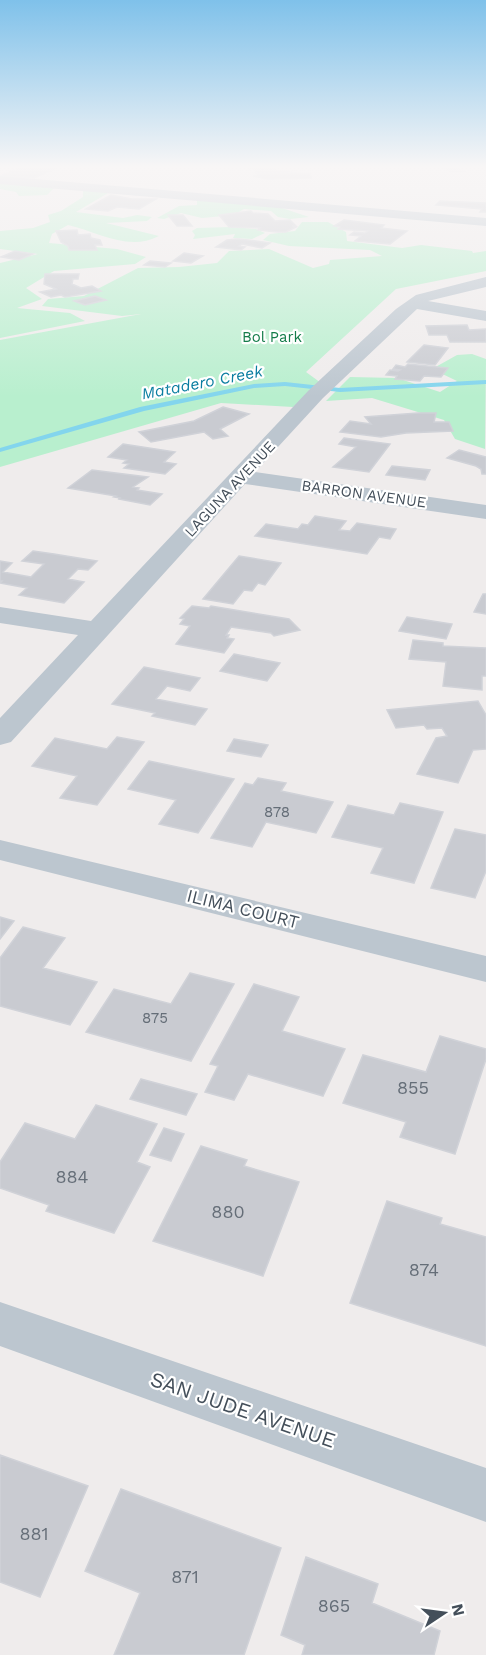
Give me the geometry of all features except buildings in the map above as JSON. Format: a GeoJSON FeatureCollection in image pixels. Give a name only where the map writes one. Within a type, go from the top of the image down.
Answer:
{"type":"FeatureCollection","features":[{"type":"Feature","properties":{"kind":"street","name":"LAGUNA AVENUE"},"geometry":{"type":"LineString","coordinates":[[0,736],[322,388],[412,304],[422,298],[453,288],[486,282]]}},
{"type":"Feature","properties":{"kind":"street"},"geometry":{"type":"LineString","coordinates":[[412,304],[486,316]]}},
{"type":"Feature","properties":{"kind":"street","name":"BARRON AVENUE"},"geometry":{"type":"LineString","coordinates":[[242,477],[486,512]]}},
{"type":"Feature","properties":{"kind":"street"},"geometry":{"type":"LineString","coordinates":[[0,615],[96,630]]}},
{"type":"Feature","properties":{"kind":"street","name":"ILIMA COURT"},"geometry":{"type":"LineString","coordinates":[[0,850],[486,969]]}},
{"type":"Feature","properties":{"kind":"street","name":"SAN JUDE AVENUE"},"geometry":{"type":"LineString","coordinates":[[0,1324],[486,1496]]}},
{"type":"Feature","properties":{"kind":"green space"},"geometry":{"type":"Polygon","coordinates":[[[0,243],[52,243],[117,249],[146,257],[135,264],[54,271],[26,288],[42,299],[17,308],[70,313],[85,321],[0,338],[0,263],[38,254],[0,249],[0,243]]]}},
{"type":"Feature","properties":{"kind":"green space","name":"Bol Park"},"geometry":{"type":"Polygon","coordinates":[[[277,243],[365,243],[402,248],[421,245],[472,251],[473,253],[486,251],[486,271],[396,289],[306,372],[321,383],[293,407],[221,403],[0,467],[0,340],[141,314],[122,316],[42,306],[48,299],[84,296],[138,268],[217,263],[229,251],[269,249],[313,268],[329,264],[330,260],[382,256],[370,250],[289,246],[277,243]]]}},
{"type":"Feature","properties":{"kind":"green space"},"geometry":{"type":"Polygon","coordinates":[[[472,354],[486,359],[485,449],[455,439],[444,420],[372,398],[326,401],[350,377],[397,378],[440,392],[457,381],[432,369],[457,355],[472,354]]]}},
{"type":"Feature","properties":{"kind":"waterway","name":"Matadero Creek"},"geometry":{"type":"LineString","coordinates":[[0,450],[143,409],[254,386],[285,384],[340,390],[486,382]]}}]}
